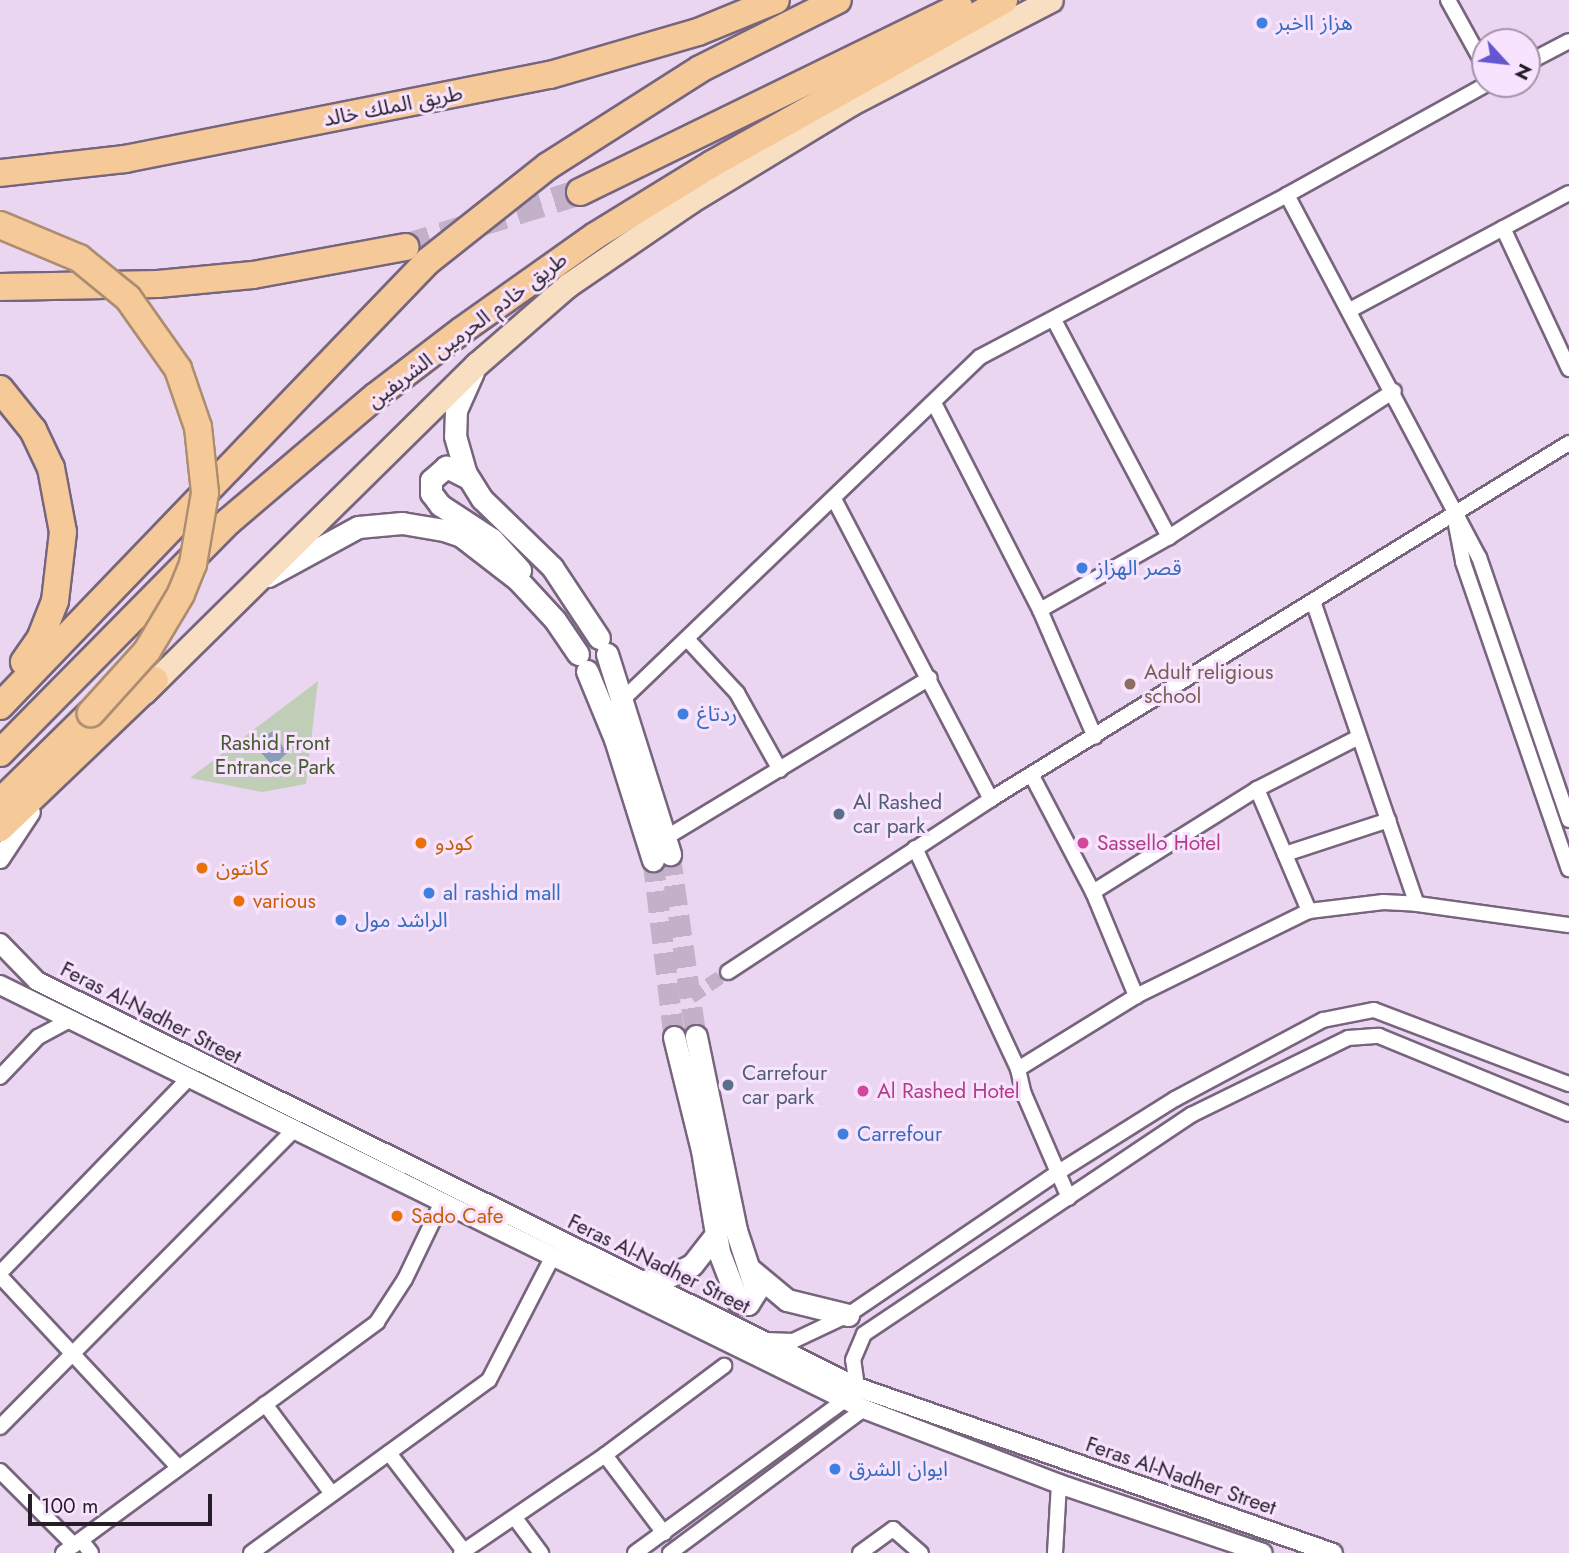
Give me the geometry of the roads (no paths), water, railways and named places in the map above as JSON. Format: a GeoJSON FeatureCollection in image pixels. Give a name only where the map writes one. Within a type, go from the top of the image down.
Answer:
{"type":"FeatureCollection","features":[{"type":"Feature","properties":{"kind":"highway","name":"طريق الملك خالد"},"geometry":{"type":"LineString","coordinates":[[0,173],[125,159],[550,75],[698,32],[776,0]]}},
{"type":"Feature","properties":{"kind":"highway"},"geometry":{"type":"LineString","coordinates":[[0,706],[428,261],[548,166],[700,69],[838,0]]}},
{"type":"Feature","properties":{"kind":"highway"},"geometry":{"type":"LineString","coordinates":[[580,192],[976,0]]}},
{"type":"Feature","properties":{"kind":"highway","name":"طريق خادم الحرمين الشريفين"},"geometry":{"type":"LineString","coordinates":[[0,753],[229,521],[461,331],[595,236],[693,176],[1004,0]]}},
{"type":"Feature","properties":{"kind":"highway"},"geometry":{"type":"LineString","coordinates":[[0,226],[79,258],[128,298],[178,369],[198,427],[205,493],[193,564],[181,594],[146,651],[91,713],[0,802]]}},
{"type":"Feature","properties":{"kind":"highway"},"geometry":{"type":"LineString","coordinates":[[0,287],[131,285],[253,275],[405,247]]}},
{"type":"Feature","properties":{"kind":"highway"},"geometry":{"type":"LineString","coordinates":[[0,388],[33,430],[51,468],[63,532],[62,569],[40,639],[0,696]]}},
{"type":"Feature","properties":{"kind":"highway"},"geometry":{"type":"LineString","coordinates":[[0,828],[155,680]]}},
{"type":"Feature","properties":{"kind":"main road"},"geometry":{"type":"LineString","coordinates":[[0,844],[155,680],[257,583],[477,364],[568,285],[689,202],[850,104],[1051,0]]}},
{"type":"Feature","properties":{"kind":"main road"},"geometry":{"type":"LineString","coordinates":[[477,364],[456,410],[455,436],[468,478],[482,499],[552,566],[603,646],[623,700],[663,850]]}},
{"type":"Feature","properties":{"kind":"main road"},"geometry":{"type":"LineString","coordinates":[[468,478],[454,467],[440,469],[431,480],[431,493],[511,556],[582,663],[663,850]]}},
{"type":"Feature","properties":{"kind":"main road"},"geometry":{"type":"LineString","coordinates":[[257,583],[338,535],[358,527],[402,523],[461,536],[541,603]]}},
{"type":"Feature","properties":{"kind":"main road"},"geometry":{"type":"LineString","coordinates":[[674,1037],[727,1278],[738,1301],[744,1304],[755,1298],[751,1270],[736,1230],[696,1036]]}},
{"type":"Feature","properties":{"kind":"main road"},"geometry":{"type":"LineString","coordinates":[[643,1281],[666,1278],[692,1265],[716,1234]]}},
{"type":"Feature","properties":{"kind":"main road"},"geometry":{"type":"LineString","coordinates":[[751,1270],[787,1300],[848,1315]]}},
{"type":"Feature","properties":{"kind":"street"},"geometry":{"type":"LineString","coordinates":[[1448,0],[1471,42]]}},
{"type":"Feature","properties":{"kind":"street"},"geometry":{"type":"LineString","coordinates":[[1541,56],[1569,41]]}},
{"type":"Feature","properties":{"kind":"street"},"geometry":{"type":"LineString","coordinates":[[606,715],[980,357],[1287,195],[1471,93]]}},
{"type":"Feature","properties":{"kind":"street"},"geometry":{"type":"LineString","coordinates":[[1350,310],[1569,193]]}},
{"type":"Feature","properties":{"kind":"street"},"geometry":{"type":"LineString","coordinates":[[1287,195],[1394,391],[1479,556],[1569,820]]}},
{"type":"Feature","properties":{"kind":"street"},"geometry":{"type":"LineString","coordinates":[[1503,228],[1569,369]]}},
{"type":"Feature","properties":{"kind":"street"},"geometry":{"type":"LineString","coordinates":[[1054,320],[1169,537]]}},
{"type":"Feature","properties":{"kind":"street"},"geometry":{"type":"LineString","coordinates":[[1040,610],[1169,537],[1394,391]]}},
{"type":"Feature","properties":{"kind":"street"},"geometry":{"type":"LineString","coordinates":[[934,403],[1040,610],[1095,737]]}},
{"type":"Feature","properties":{"kind":"street"},"geometry":{"type":"LineString","coordinates":[[728,972],[991,799],[1314,604],[1453,510],[1569,443]]}},
{"type":"Feature","properties":{"kind":"street"},"geometry":{"type":"LineString","coordinates":[[834,499],[991,799]]}},
{"type":"Feature","properties":{"kind":"street"},"geometry":{"type":"LineString","coordinates":[[1453,510],[1464,562],[1569,869]]}},
{"type":"Feature","properties":{"kind":"street"},"geometry":{"type":"LineString","coordinates":[[1314,604],[1417,904]]}},
{"type":"Feature","properties":{"kind":"street"},"geometry":{"type":"LineString","coordinates":[[687,639],[737,693],[780,770]]}},
{"type":"Feature","properties":{"kind":"street"},"geometry":{"type":"LineString","coordinates":[[663,850],[780,770],[930,678]]}},
{"type":"Feature","properties":{"kind":"street"},"geometry":{"type":"LineString","coordinates":[[1093,891],[1257,789],[1359,737]]}},
{"type":"Feature","properties":{"kind":"street"},"geometry":{"type":"LineString","coordinates":[[1032,776],[1093,891],[1136,996]]}},
{"type":"Feature","properties":{"kind":"street"},"geometry":{"type":"LineString","coordinates":[[1257,789],[1309,911]]}},
{"type":"Feature","properties":{"kind":"street"},"geometry":{"type":"LineString","coordinates":[[0,859],[31,812]]}},
{"type":"Feature","properties":{"kind":"street"},"geometry":{"type":"LineString","coordinates":[[1285,854],[1389,820]]}},
{"type":"Feature","properties":{"kind":"street"},"geometry":{"type":"LineString","coordinates":[[915,848],[1018,1069],[1056,1173],[1069,1198]]}},
{"type":"Feature","properties":{"kind":"street"},"geometry":{"type":"LineString","coordinates":[[1018,1069],[1136,996],[1309,911],[1383,902],[1417,904],[1569,925]]}},
{"type":"Feature","properties":{"kind":"street","name":"Feras Al-Nadher Street"},"geometry":{"type":"LineString","coordinates":[[0,943],[37,981],[764,1340],[851,1393],[864,1409],[1059,1484],[1263,1553]]}},
{"type":"Feature","properties":{"kind":"street","name":"Feras Al-Nadher Street"},"geometry":{"type":"LineString","coordinates":[[0,985],[292,1132],[442,1202],[552,1258],[851,1393],[1333,1553]]}},
{"type":"Feature","properties":{"kind":"street"},"geometry":{"type":"LineString","coordinates":[[764,1340],[793,1340],[848,1315],[1056,1173],[1296,1031],[1349,1013],[1374,1010],[1409,1021],[1569,1084]]}},
{"type":"Feature","properties":{"kind":"street"},"geometry":{"type":"LineString","coordinates":[[0,1077],[38,1037],[72,1019]]}},
{"type":"Feature","properties":{"kind":"street"},"geometry":{"type":"LineString","coordinates":[[635,1553],[851,1393],[852,1360],[864,1334],[1191,1115],[1348,1038],[1379,1036],[1569,1114]]}},
{"type":"Feature","properties":{"kind":"street"},"geometry":{"type":"LineString","coordinates":[[1548,1076],[1569,1077]]}},
{"type":"Feature","properties":{"kind":"street"},"geometry":{"type":"LineString","coordinates":[[179,1468],[0,1274],[187,1080]]}},
{"type":"Feature","properties":{"kind":"street"},"geometry":{"type":"LineString","coordinates":[[0,1427],[74,1356],[292,1132]]}},
{"type":"Feature","properties":{"kind":"street"},"geometry":{"type":"LineString","coordinates":[[73,1546],[377,1322],[405,1279],[442,1202]]}},
{"type":"Feature","properties":{"kind":"street"},"geometry":{"type":"LineString","coordinates":[[251,1553],[489,1380],[552,1258]]}},
{"type":"Feature","properties":{"kind":"street"},"geometry":{"type":"LineString","coordinates":[[389,1453],[462,1552],[605,1455],[724,1366]]}},
{"type":"Feature","properties":{"kind":"street"},"geometry":{"type":"LineString","coordinates":[[265,1404],[332,1494]]}},
{"type":"Feature","properties":{"kind":"street"},"geometry":{"type":"LineString","coordinates":[[670,1553],[688,1547],[864,1409]]}},
{"type":"Feature","properties":{"kind":"street"},"geometry":{"type":"LineString","coordinates":[[605,1455],[664,1533]]}},
{"type":"Feature","properties":{"kind":"street"},"geometry":{"type":"LineString","coordinates":[[0,1471],[73,1546],[91,1553]]}},
{"type":"Feature","properties":{"kind":"street"},"geometry":{"type":"LineString","coordinates":[[1055,1553],[1059,1484]]}},
{"type":"Feature","properties":{"kind":"street"},"geometry":{"type":"LineString","coordinates":[[688,1547],[691,1513]]}},
{"type":"Feature","properties":{"kind":"street"},"geometry":{"type":"LineString","coordinates":[[515,1518],[541,1553]]}},
{"type":"Feature","properties":{"kind":"street"},"geometry":{"type":"LineString","coordinates":[[860,1553],[893,1529],[920,1553]]}},
{"type":"Feature","properties":{"kind":"water"},"geometry":{"type":"Polygon","coordinates":[[[273,731],[287,753],[273,766],[253,744],[273,731]]]}},
{"type":"Feature","properties":{"kind":"tunnel"},"geometry":{"type":"LineString","coordinates":[[405,247],[580,192]]}},
{"type":"Feature","properties":{"kind":"tunnel"},"geometry":{"type":"LineString","coordinates":[[670,854],[696,1036]]}},
{"type":"Feature","properties":{"kind":"tunnel"},"geometry":{"type":"LineString","coordinates":[[653,860],[674,1037]]}},
{"type":"Feature","properties":{"kind":"tunnel"},"geometry":{"type":"LineString","coordinates":[[691,997],[728,972]]}},
{"type":"Feature","properties":{"kind":"place","name":"هزاز ااخبر"},"geometry":{"type":"Point","coordinates":[1262,23]}},
{"type":"Feature","properties":{"kind":"place","name":"قصر الهزاز"},"geometry":{"type":"Point","coordinates":[1082,568]}},
{"type":"Feature","properties":{"kind":"place","name":"Adult religious school"},"geometry":{"type":"Point","coordinates":[1130,684]}},
{"type":"Feature","properties":{"kind":"place","name":"ردتاغ"},"geometry":{"type":"Point","coordinates":[683,714]}},
{"type":"Feature","properties":{"kind":"place","name":"Al Rashed car park"},"geometry":{"type":"Point","coordinates":[839,814]}},
{"type":"Feature","properties":{"kind":"place","name":"كودو"},"geometry":{"type":"Point","coordinates":[421,843]}},
{"type":"Feature","properties":{"kind":"place","name":"Sassello Hotel"},"geometry":{"type":"Point","coordinates":[1083,843]}},
{"type":"Feature","properties":{"kind":"place","name":"كانتون"},"geometry":{"type":"Point","coordinates":[202,868]}},
{"type":"Feature","properties":{"kind":"place","name":"al rashid mall"},"geometry":{"type":"Point","coordinates":[429,893]}},
{"type":"Feature","properties":{"kind":"place","name":"various"},"geometry":{"type":"Point","coordinates":[239,901]}},
{"type":"Feature","properties":{"kind":"place","name":"الراشد مول"},"geometry":{"type":"Point","coordinates":[341,920]}},
{"type":"Feature","properties":{"kind":"place","name":"Carrefour car park"},"geometry":{"type":"Point","coordinates":[728,1085]}},
{"type":"Feature","properties":{"kind":"place","name":"Al Rashed Hotel"},"geometry":{"type":"Point","coordinates":[863,1091]}},
{"type":"Feature","properties":{"kind":"place","name":"Carrefour"},"geometry":{"type":"Point","coordinates":[843,1134]}},
{"type":"Feature","properties":{"kind":"place","name":"Sado Cafe"},"geometry":{"type":"Point","coordinates":[397,1216]}},
{"type":"Feature","properties":{"kind":"place","name":"ايوان الشرق"},"geometry":{"type":"Point","coordinates":[835,1469]}},
{"type":"Feature","properties":{"kind":"park label","name":"Rashid Front Entrance Park"},"geometry":{"type":"Point","coordinates":[275,755]}}]}
